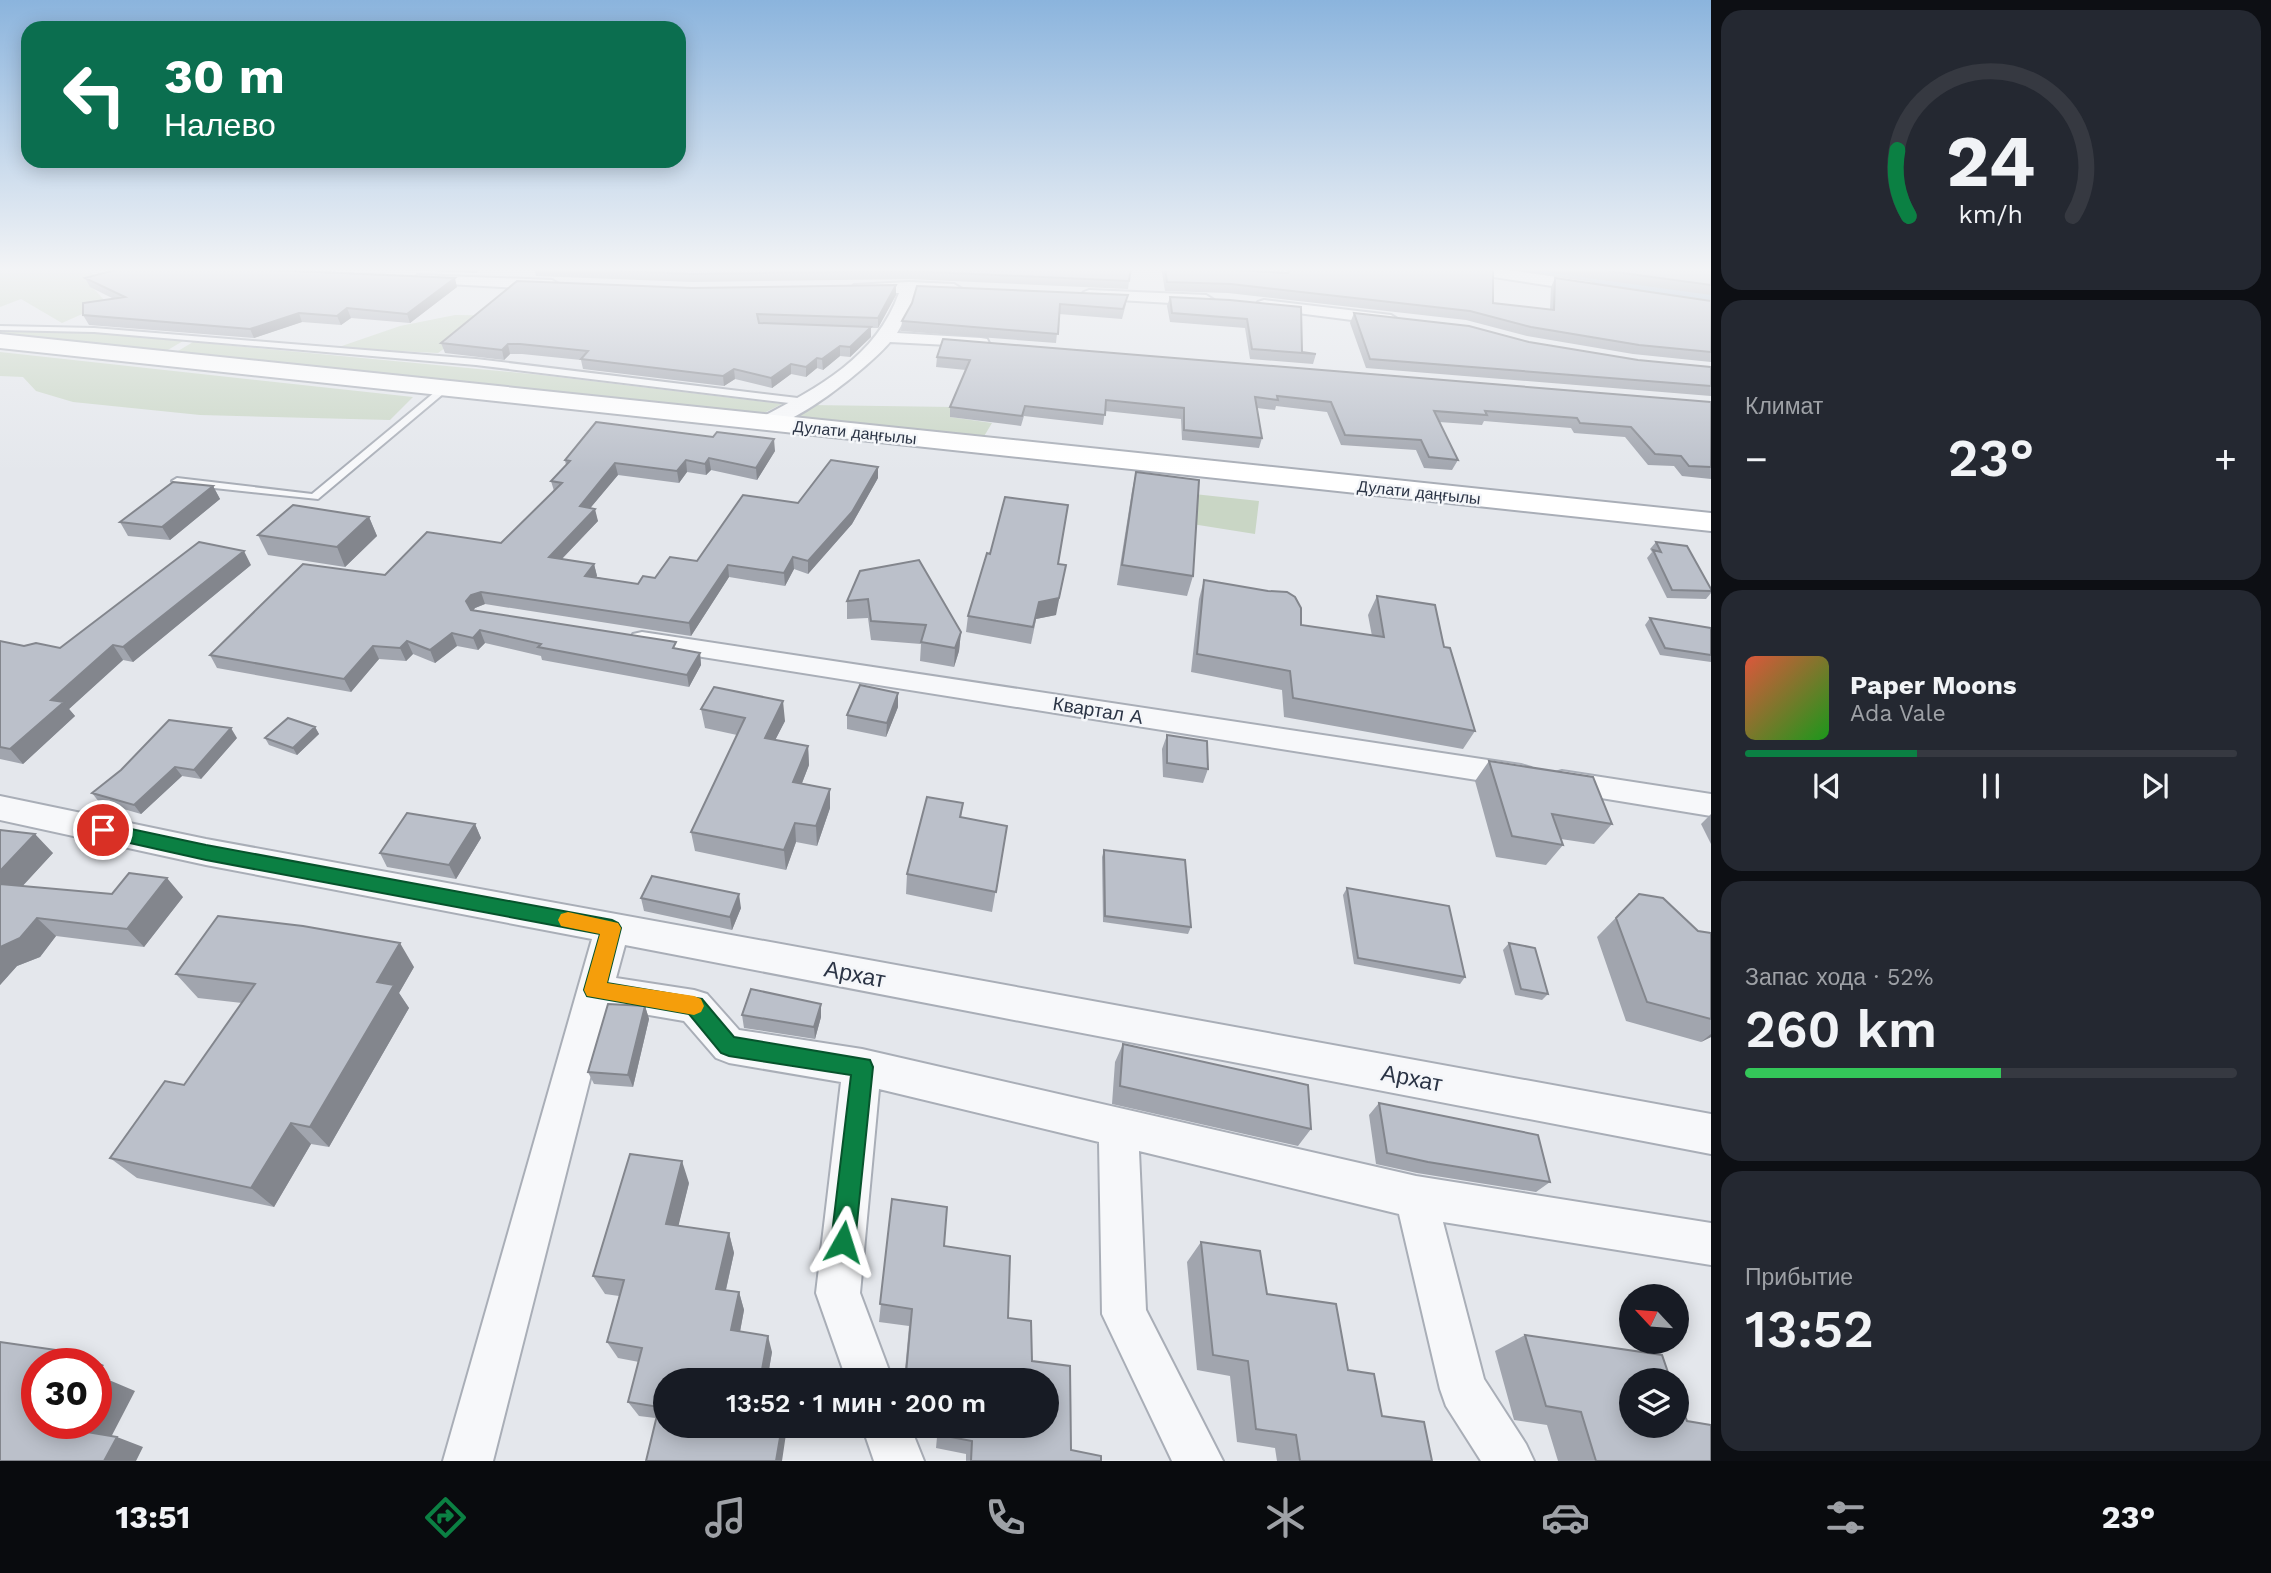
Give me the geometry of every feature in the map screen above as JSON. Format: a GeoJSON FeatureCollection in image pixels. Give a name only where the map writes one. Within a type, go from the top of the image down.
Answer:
{"type":"FeatureCollection","features":[{"type":"Feature","properties":{"kind":"main road","name":"Дулати даңғылы"},"geometry":{"type":"LineString","coordinates":[[0,341],[1711,522]]}},
{"type":"Feature","properties":{"kind":"street"},"geometry":{"type":"LineString","coordinates":[[765,423],[806,402],[859,366],[882,335]]}},
{"type":"Feature","properties":{"kind":"street"},"geometry":{"type":"LineString","coordinates":[[896,335],[1005,345]]}},
{"type":"Feature","properties":{"kind":"street","name":"Квартал А"},"geometry":{"type":"LineString","coordinates":[[622,637],[1711,805]]}},
{"type":"Feature","properties":{"kind":"street","name":"Архат"},"geometry":{"type":"LineString","coordinates":[[0,808],[206,852],[1711,1134]]}},
{"type":"Feature","properties":{"kind":"street"},"geometry":{"type":"LineString","coordinates":[[468,1461],[612,928]]}},
{"type":"Feature","properties":{"kind":"street"},"geometry":{"type":"LineString","coordinates":[[594,990],[694,1006],[729,1046],[863,1067],[1416,1197],[1711,1244]]}},
{"type":"Feature","properties":{"kind":"street"},"geometry":{"type":"LineString","coordinates":[[863,1067],[838,1293],[865,1368]]}},
{"type":"Feature","properties":{"kind":"street"},"geometry":{"type":"LineString","coordinates":[[1118,1126],[1124,1314],[1198,1461]]}},
{"type":"Feature","properties":{"kind":"street"},"geometry":{"type":"LineString","coordinates":[[1416,1197],[1463,1389],[1510,1461]]}},
{"type":"Feature","properties":{"kind":"street"},"geometry":{"type":"LineString","coordinates":[[890,1438],[899,1461]]}},
{"type":"Feature","properties":{"kind":"lane"},"geometry":{"type":"LineString","coordinates":[[156,335],[475,362],[806,402]]}},
{"type":"Feature","properties":{"kind":"lane"},"geometry":{"type":"LineString","coordinates":[[177,481],[314,497],[444,389]]}},
{"type":"Feature","properties":{"kind":"green space"},"geometry":{"type":"Polygon","coordinates":[[[121,335],[183,341],[166,351],[0,336],[121,335]]]}},
{"type":"Feature","properties":{"kind":"green space"},"geometry":{"type":"Polygon","coordinates":[[[373,335],[463,335],[438,353],[336,348],[373,335]]]}},
{"type":"Feature","properties":{"kind":"green space"},"geometry":{"type":"Polygon","coordinates":[[[193,342],[541,375],[782,404],[760,415],[173,354],[193,342]]]}},
{"type":"Feature","properties":{"kind":"green space"},"geometry":{"type":"Polygon","coordinates":[[[0,352],[413,397],[390,420],[200,415],[73,402],[36,391],[23,377],[0,376],[0,352]]]}},
{"type":"Feature","properties":{"kind":"green space"},"geometry":{"type":"Polygon","coordinates":[[[811,405],[954,407],[950,417],[992,423],[980,443],[783,420],[811,405]]]}},
{"type":"Feature","properties":{"kind":"green space"},"geometry":{"type":"Polygon","coordinates":[[[1194,494],[1259,501],[1255,534],[1192,524],[1194,494]]]}},
{"type":"Feature","properties":{"kind":"building"},"geometry":{"type":"Polygon","coordinates":[[[451,335],[862,335],[850,347],[840,346],[806,367],[791,364],[771,378],[734,369],[723,376],[581,359],[588,351],[520,344],[508,344],[502,350],[441,343],[451,335]]]}},
{"type":"Feature","properties":{"kind":"building"},"geometry":{"type":"Polygon","coordinates":[[[1250,335],[1302,335],[1302,352],[1316,354],[1252,349],[1250,335]]]}},
{"type":"Feature","properties":{"kind":"building"},"geometry":{"type":"Polygon","coordinates":[[[1362,335],[1503,335],[1638,360],[1711,367],[1711,386],[1370,359],[1362,335]]]}},
{"type":"Feature","properties":{"kind":"building"},"geometry":{"type":"Polygon","coordinates":[[[1580,335],[1711,335],[1711,352],[1639,345],[1580,335]]]}},
{"type":"Feature","properties":{"kind":"building"},"geometry":{"type":"Polygon","coordinates":[[[943,339],[1711,402],[1711,467],[1689,466],[1681,456],[1655,454],[1631,427],[1580,423],[1577,418],[1485,411],[1487,415],[1434,411],[1458,460],[1429,457],[1421,440],[1345,435],[1331,402],[1277,396],[1278,400],[1255,397],[1262,438],[1184,430],[1184,408],[1106,400],[1105,415],[1025,406],[1022,416],[950,407],[970,360],[937,357],[943,339]]]}},
{"type":"Feature","properties":{"kind":"building"},"geometry":{"type":"Polygon","coordinates":[[[596,422],[713,437],[717,432],[774,439],[756,468],[709,458],[705,464],[686,460],[677,471],[615,463],[580,506],[595,509],[549,557],[594,564],[585,576],[638,584],[643,576],[655,578],[670,557],[697,561],[743,495],[798,503],[831,460],[878,467],[852,512],[808,561],[793,557],[784,573],[728,565],[689,623],[481,592],[471,595],[466,601],[471,610],[676,642],[673,648],[700,653],[687,675],[538,647],[541,644],[480,630],[473,638],[452,633],[430,650],[407,641],[400,648],[373,646],[344,679],[210,655],[303,564],[385,575],[427,532],[501,543],[562,483],[551,481],[570,461],[565,460],[596,422]]]}},
{"type":"Feature","properties":{"kind":"building"},"geometry":{"type":"Polygon","coordinates":[[[1136,472],[1199,480],[1193,576],[1122,565],[1136,472]]]}},
{"type":"Feature","properties":{"kind":"building"},"geometry":{"type":"Polygon","coordinates":[[[173,482],[213,486],[162,527],[120,522],[173,482]]]}},
{"type":"Feature","properties":{"kind":"building"},"geometry":{"type":"Polygon","coordinates":[[[1005,497],[1068,505],[1058,564],[1066,565],[1059,598],[1039,602],[1033,627],[968,616],[987,553],[990,554],[1005,497]]]}},
{"type":"Feature","properties":{"kind":"building"},"geometry":{"type":"Polygon","coordinates":[[[293,505],[369,517],[337,547],[258,535],[293,505]]]}},
{"type":"Feature","properties":{"kind":"building"},"geometry":{"type":"Polygon","coordinates":[[[199,542],[244,551],[123,647],[113,645],[51,700],[64,702],[10,749],[0,747],[0,641],[24,646],[36,643],[60,648],[199,542]]]}},
{"type":"Feature","properties":{"kind":"building"},"geometry":{"type":"Polygon","coordinates":[[[1656,542],[1687,546],[1711,591],[1672,590],[1653,550],[1661,552],[1656,542]]]}},
{"type":"Feature","properties":{"kind":"building"},"geometry":{"type":"Polygon","coordinates":[[[919,560],[961,632],[955,648],[921,642],[926,625],[871,621],[868,599],[847,601],[860,571],[919,560]]]}},
{"type":"Feature","properties":{"kind":"building"},"geometry":{"type":"Polygon","coordinates":[[[1204,580],[1287,592],[1295,597],[1301,608],[1301,625],[1384,637],[1377,596],[1435,605],[1444,647],[1450,648],[1475,731],[1293,698],[1290,671],[1197,654],[1204,580]]]}},
{"type":"Feature","properties":{"kind":"building"},"geometry":{"type":"Polygon","coordinates":[[[1650,618],[1711,628],[1711,655],[1665,648],[1650,618]]]}},
{"type":"Feature","properties":{"kind":"building"},"geometry":{"type":"Polygon","coordinates":[[[860,685],[898,693],[887,723],[847,715],[860,685]]]}},
{"type":"Feature","properties":{"kind":"building"},"geometry":{"type":"Polygon","coordinates":[[[714,687],[783,701],[765,738],[808,746],[793,782],[830,789],[816,826],[795,823],[784,850],[691,832],[745,718],[701,709],[714,687]]]}},
{"type":"Feature","properties":{"kind":"building"},"geometry":{"type":"Polygon","coordinates":[[[288,718],[315,727],[293,748],[265,738],[288,718]]]}},
{"type":"Feature","properties":{"kind":"building"},"geometry":{"type":"Polygon","coordinates":[[[169,720],[231,728],[194,770],[175,767],[134,805],[92,793],[121,770],[169,720]]]}},
{"type":"Feature","properties":{"kind":"building"},"geometry":{"type":"Polygon","coordinates":[[[1167,735],[1207,741],[1208,769],[1167,763],[1167,735]]]}},
{"type":"Feature","properties":{"kind":"building"},"geometry":{"type":"Polygon","coordinates":[[[1489,761],[1593,777],[1612,824],[1552,814],[1563,845],[1512,836],[1489,761]]]}},
{"type":"Feature","properties":{"kind":"building"},"geometry":{"type":"Polygon","coordinates":[[[927,797],[963,803],[960,817],[1007,826],[996,892],[907,874],[927,797]]]}},
{"type":"Feature","properties":{"kind":"building"},"geometry":{"type":"Polygon","coordinates":[[[407,813],[475,824],[449,865],[380,853],[407,813]]]}},
{"type":"Feature","properties":{"kind":"building"},"geometry":{"type":"Polygon","coordinates":[[[0,830],[35,834],[0,871],[0,830]]]}},
{"type":"Feature","properties":{"kind":"building"},"geometry":{"type":"Polygon","coordinates":[[[1104,850],[1185,860],[1191,927],[1105,916],[1104,850]]]}},
{"type":"Feature","properties":{"kind":"building"},"geometry":{"type":"Polygon","coordinates":[[[129,873],[167,878],[127,929],[37,918],[20,938],[0,947],[0,884],[112,894],[129,873]]]}},
{"type":"Feature","properties":{"kind":"building"},"geometry":{"type":"Polygon","coordinates":[[[652,876],[739,894],[730,917],[641,898],[652,876]]]}},
{"type":"Feature","properties":{"kind":"building"},"geometry":{"type":"Polygon","coordinates":[[[1347,888],[1449,906],[1465,977],[1358,958],[1347,888]]]}},
{"type":"Feature","properties":{"kind":"building"},"geometry":{"type":"Polygon","coordinates":[[[1639,894],[1663,898],[1698,931],[1711,933],[1711,1019],[1647,1002],[1616,918],[1639,894]]]}},
{"type":"Feature","properties":{"kind":"building"},"geometry":{"type":"Polygon","coordinates":[[[218,916],[303,926],[400,943],[377,982],[394,985],[310,1127],[291,1123],[251,1188],[110,1158],[165,1081],[184,1085],[255,984],[176,974],[218,916]]]}},
{"type":"Feature","properties":{"kind":"building"},"geometry":{"type":"Polygon","coordinates":[[[1509,943],[1535,948],[1548,994],[1521,989],[1509,943]]]}},
{"type":"Feature","properties":{"kind":"building"},"geometry":{"type":"Polygon","coordinates":[[[751,989],[821,1004],[814,1027],[742,1015],[751,989]]]}},
{"type":"Feature","properties":{"kind":"building"},"geometry":{"type":"Polygon","coordinates":[[[608,1004],[645,1006],[628,1075],[588,1072],[608,1004]]]}},
{"type":"Feature","properties":{"kind":"building"},"geometry":{"type":"Polygon","coordinates":[[[1123,1044],[1308,1085],[1311,1129],[1120,1086],[1123,1044]]]}},
{"type":"Feature","properties":{"kind":"building"},"geometry":{"type":"Polygon","coordinates":[[[1379,1103],[1538,1135],[1550,1182],[1387,1153],[1379,1103]]]}},
{"type":"Feature","properties":{"kind":"building"},"geometry":{"type":"Polygon","coordinates":[[[630,1154],[682,1161],[666,1224],[729,1233],[716,1289],[739,1292],[731,1330],[768,1336],[762,1368],[653,1368],[653,1406],[628,1402],[642,1348],[607,1342],[624,1280],[593,1276],[630,1154]]]}},
{"type":"Feature","properties":{"kind":"building"},"geometry":{"type":"Polygon","coordinates":[[[892,1199],[947,1207],[944,1246],[1010,1256],[1008,1318],[1031,1321],[1032,1361],[1070,1366],[1071,1450],[1101,1456],[1101,1461],[971,1461],[972,1441],[956,1438],[1059,1438],[1059,1368],[906,1368],[912,1309],[880,1304],[892,1199]]]}},
{"type":"Feature","properties":{"kind":"building"},"geometry":{"type":"Polygon","coordinates":[[[1201,1242],[1260,1251],[1267,1294],[1336,1304],[1348,1370],[1374,1374],[1382,1416],[1424,1422],[1432,1461],[1300,1461],[1296,1435],[1256,1429],[1248,1361],[1213,1355],[1201,1242]]]}},
{"type":"Feature","properties":{"kind":"building"},"geometry":{"type":"Polygon","coordinates":[[[1525,1335],[1619,1349],[1619,1354],[1662,1355],[1666,1368],[1619,1368],[1619,1438],[1689,1438],[1689,1421],[1711,1425],[1711,1461],[1596,1461],[1581,1412],[1546,1406],[1525,1335]]]}},
{"type":"Feature","properties":{"kind":"building"},"geometry":{"type":"Polygon","coordinates":[[[0,1342],[42,1348],[21,1348],[21,1439],[117,1437],[104,1461],[0,1461],[0,1342]]]}},
{"type":"Feature","properties":{"kind":"building"},"geometry":{"type":"Polygon","coordinates":[[[653,1432],[653,1438],[780,1438],[776,1461],[646,1461],[653,1432]]]}},
{"type":"Feature","properties":{"kind":"slow traffic"},"geometry":{"type":"LineString","coordinates":[[568,920],[612,928],[594,990],[694,1006]]}},
{"type":"Feature","properties":{"kind":"route"},"geometry":{"type":"LineString","coordinates":[[103,830],[206,852],[612,928],[594,990],[694,1006],[729,1046],[863,1067],[843,1242]]}}]}
